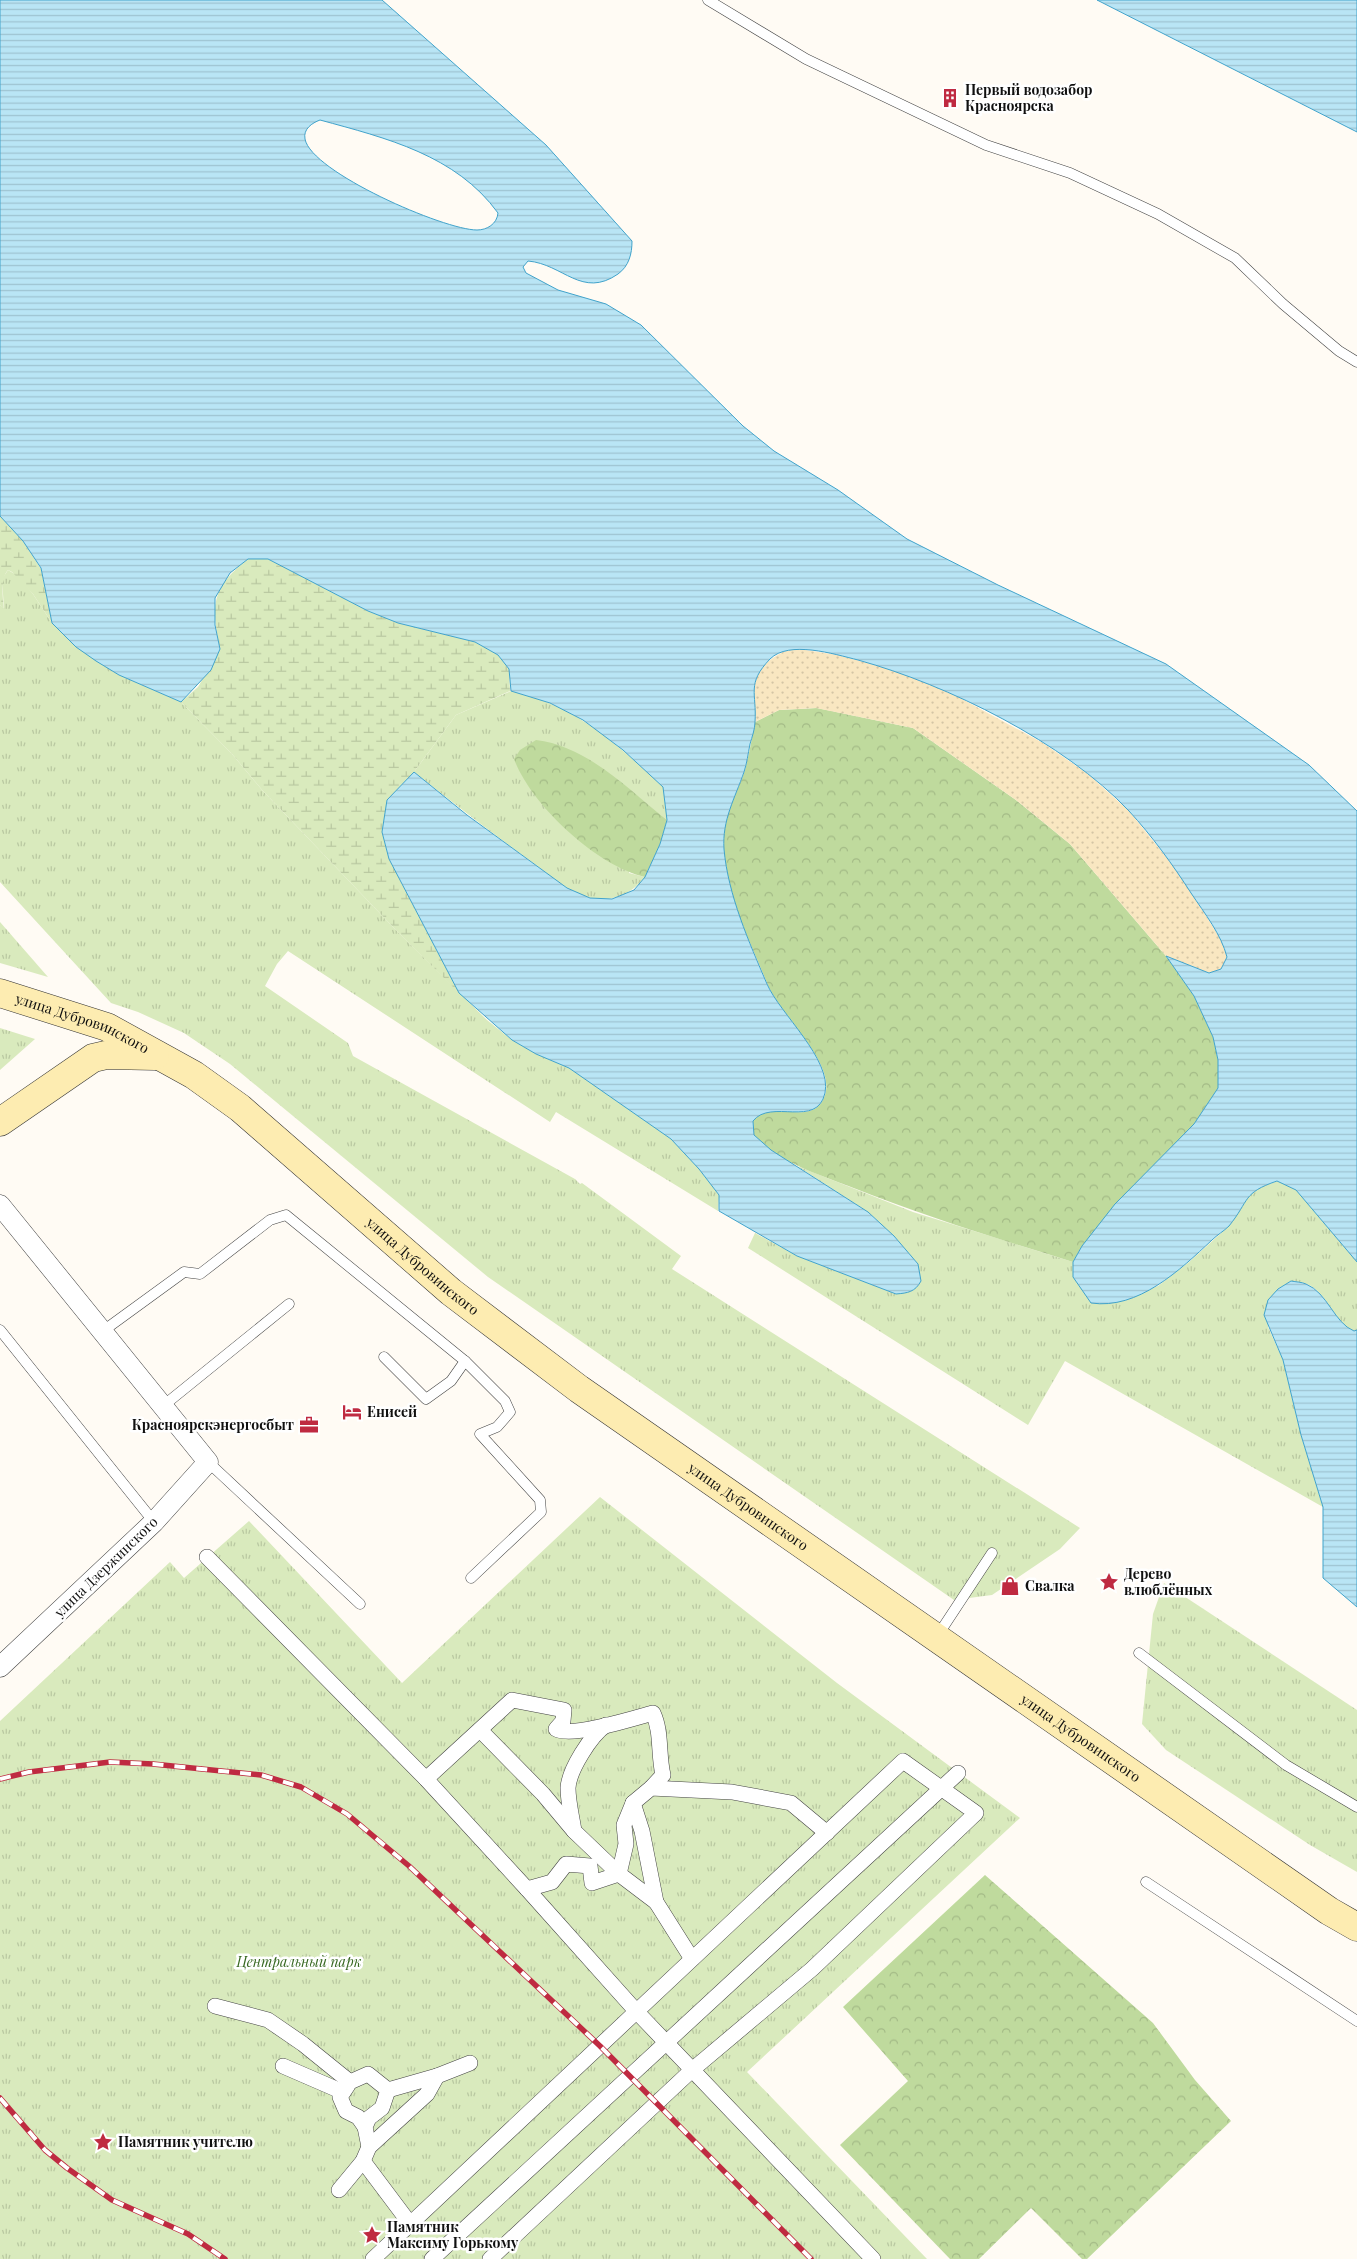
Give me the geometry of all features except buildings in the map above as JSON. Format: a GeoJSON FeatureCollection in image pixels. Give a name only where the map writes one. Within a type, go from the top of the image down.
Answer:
{"type":"FeatureCollection","features":[{"type":"Feature","properties":{"kind":"main road","name":"улица Дубровинского"},"geometry":{"type":"LineString","coordinates":[[0,993],[107,1027],[194,1075],[240,1108],[451,1292],[564,1378],[1329,1911],[1357,1927]]}},
{"type":"Feature","properties":{"kind":"main road","name":"улица Дубровинского"},"geometry":{"type":"LineString","coordinates":[[0,1122],[93,1058],[106,1055],[161,1056]]}},
{"type":"Feature","properties":{"kind":"street"},"geometry":{"type":"LineString","coordinates":[[0,1205],[208,1462]]}},
{"type":"Feature","properties":{"kind":"street","name":"улица Дзержинского"},"geometry":{"type":"LineString","coordinates":[[0,1667],[154,1522],[208,1462]]}},
{"type":"Feature","properties":{"kind":"street"},"geometry":{"type":"LineString","coordinates":[[207,1557],[426,1779],[636,2011],[873,2259]]}},
{"type":"Feature","properties":{"kind":"street"},"geometry":{"type":"LineString","coordinates":[[426,1779],[512,1700],[564,1710],[563,1721],[556,1729],[561,1732],[606,1724],[653,1712],[660,1726],[659,1748],[663,1775],[633,1803],[624,1825],[626,1844],[619,1874]]}},
{"type":"Feature","properties":{"kind":"street"},"geometry":{"type":"LineString","coordinates":[[574,1831],[568,1786],[579,1758],[599,1729],[606,1724]]}},
{"type":"Feature","properties":{"kind":"street"},"geometry":{"type":"LineString","coordinates":[[480,1730],[544,1794],[574,1831],[619,1874],[656,1902],[692,1959]]}},
{"type":"Feature","properties":{"kind":"street"},"geometry":{"type":"LineString","coordinates":[[373,2259],[904,1761],[976,1813],[812,1969],[692,2070],[490,2259]]}},
{"type":"Feature","properties":{"kind":"street"},"geometry":{"type":"LineString","coordinates":[[432,2259],[958,1773]]}},
{"type":"Feature","properties":{"kind":"street"},"geometry":{"type":"LineString","coordinates":[[651,1788],[732,1792],[791,1803],[827,1833]]}},
{"type":"Feature","properties":{"kind":"street"},"geometry":{"type":"LineString","coordinates":[[633,1803],[642,1831],[656,1902]]}},
{"type":"Feature","properties":{"kind":"street"},"geometry":{"type":"LineString","coordinates":[[527,1889],[552,1882],[566,1864],[590,1866],[592,1883],[619,1874]]}},
{"type":"Feature","properties":{"kind":"street"},"geometry":{"type":"LineString","coordinates":[[214,2006],[268,2020],[308,2049],[346,2087]]}},
{"type":"Feature","properties":{"kind":"street"},"geometry":{"type":"LineString","coordinates":[[299,2073],[308,2049]]}},
{"type":"Feature","properties":{"kind":"street"},"geometry":{"type":"LineString","coordinates":[[388,2090],[436,2076],[470,2063]]}},
{"type":"Feature","properties":{"kind":"street"},"geometry":{"type":"LineString","coordinates":[[283,2066],[299,2073],[346,2087]]}},
{"type":"Feature","properties":{"kind":"street"},"geometry":{"type":"LineString","coordinates":[[365,2126],[358,2117],[346,2111],[340,2096],[346,2087],[368,2074],[388,2090]]}},
{"type":"Feature","properties":{"kind":"street"},"geometry":{"type":"LineString","coordinates":[[339,2190],[366,2154],[427,2094],[436,2076]]}},
{"type":"Feature","properties":{"kind":"street"},"geometry":{"type":"LineString","coordinates":[[388,2090],[382,2108],[369,2118],[365,2126],[366,2154],[411,2225]]}},
{"type":"Feature","properties":{"kind":"lane"},"geometry":{"type":"LineString","coordinates":[[708,0],[806,59],[986,145],[1070,173],[1158,214],[1236,258],[1283,304],[1339,351],[1357,362]]}},
{"type":"Feature","properties":{"kind":"lane"},"geometry":{"type":"LineString","coordinates":[[103,1331],[184,1272],[200,1274],[270,1220],[286,1215],[465,1361],[505,1401],[510,1412],[497,1427],[480,1434],[540,1500],[541,1512],[471,1578]]}},
{"type":"Feature","properties":{"kind":"lane"},"geometry":{"type":"LineString","coordinates":[[163,1406],[289,1304]]}},
{"type":"Feature","properties":{"kind":"lane"},"geometry":{"type":"LineString","coordinates":[[0,1330],[154,1522]]}},
{"type":"Feature","properties":{"kind":"lane"},"geometry":{"type":"LineString","coordinates":[[384,1357],[426,1399],[451,1381],[465,1361]]}},
{"type":"Feature","properties":{"kind":"lane"},"geometry":{"type":"LineString","coordinates":[[208,1462],[360,1604]]}},
{"type":"Feature","properties":{"kind":"lane"},"geometry":{"type":"LineString","coordinates":[[936,1638],[992,1553]]}},
{"type":"Feature","properties":{"kind":"lane"},"geometry":{"type":"LineString","coordinates":[[1139,1653],[1286,1765],[1357,1807]]}},
{"type":"Feature","properties":{"kind":"lane"},"geometry":{"type":"LineString","coordinates":[[1146,1882],[1357,2022]]}},
{"type":"Feature","properties":{"kind":"green space"},"geometry":{"type":"Polygon","coordinates":[[[0,516],[23,541],[41,569],[52,623],[33,594],[8,570],[3,583],[4,610],[0,605],[0,516]]]}},
{"type":"Feature","properties":{"kind":"green space"},"geometry":{"type":"Polygon","coordinates":[[[248,559],[268,559],[368,611],[398,623],[475,642],[498,655],[509,669],[510,691],[456,715],[414,772],[387,800],[382,832],[389,859],[459,993],[263,791],[232,754],[181,702],[198,687],[220,649],[215,620],[217,598],[227,579],[248,559]]]}},
{"type":"Feature","properties":{"kind":"green space"},"geometry":{"type":"Polygon","coordinates":[[[8,570],[18,576],[33,594],[52,623],[119,675],[181,702],[393,927],[487,1020],[512,1040],[536,1054],[569,1068],[671,1139],[699,1169],[719,1195],[718,1211],[556,1112],[550,1122],[288,951],[277,964],[265,986],[348,1043],[353,1056],[575,1179],[580,1184],[582,1183],[681,1256],[672,1269],[1080,1528],[1060,1549],[992,1595],[954,1600],[488,1277],[230,1064],[184,1033],[138,1012],[111,1003],[0,882],[0,605],[4,609],[2,579],[8,570]]]}},
{"type":"Feature","properties":{"kind":"green space"},"geometry":{"type":"Polygon","coordinates":[[[511,691],[546,702],[582,720],[611,741],[663,787],[667,820],[631,791],[629,873],[645,877],[628,892],[615,898],[607,899],[591,898],[575,893],[414,772],[456,715],[511,691]]]}},
{"type":"Feature","properties":{"kind":"green space"},"geometry":{"type":"Polygon","coordinates":[[[817,708],[913,728],[1016,800],[1070,844],[1166,956],[1194,996],[1213,1037],[1218,1060],[1218,1088],[1194,1124],[1082,1246],[1073,1262],[878,1198],[812,1172],[775,1153],[754,1135],[753,1121],[761,1115],[770,1112],[802,1112],[812,1110],[819,1105],[825,1095],[826,1082],[822,1068],[814,1053],[773,995],[744,930],[726,873],[724,854],[725,826],[729,810],[745,770],[755,722],[779,710],[817,708]]]}},
{"type":"Feature","properties":{"kind":"green space"},"geometry":{"type":"Polygon","coordinates":[[[536,740],[555,744],[590,760],[622,783],[667,820],[660,844],[645,877],[626,871],[587,847],[550,814],[523,777],[514,759],[520,750],[536,740]]]}},
{"type":"Feature","properties":{"kind":"green space"},"geometry":{"type":"Polygon","coordinates":[[[0,922],[48,977],[0,963],[0,922]]]}},
{"type":"Feature","properties":{"kind":"green space"},"geometry":{"type":"Polygon","coordinates":[[[0,1028],[35,1039],[0,1070],[0,1028]]]}},
{"type":"Feature","properties":{"kind":"green space"},"geometry":{"type":"Polygon","coordinates":[[[797,1166],[913,1212],[1073,1262],[1073,1277],[1121,1301],[1158,1286],[1189,1262],[1229,1226],[1242,1204],[1257,1188],[1278,1181],[1296,1190],[1357,1262],[1357,1330],[1354,1331],[1341,1322],[1314,1288],[1305,1283],[1291,1281],[1278,1289],[1268,1327],[1283,1360],[1301,1435],[1323,1507],[1065,1361],[1028,1425],[748,1248],[755,1233],[797,1256],[896,1294],[918,1264],[894,1236],[868,1212],[797,1166]]]}},
{"type":"Feature","properties":{"kind":"green space","name":"Центральный парк"},"geometry":{"type":"Polygon","coordinates":[[[600,1497],[837,1683],[1020,1818],[747,2072],[927,2259],[0,2259],[0,1721],[170,1562],[184,1578],[249,1521],[402,1683],[600,1497]]]}},
{"type":"Feature","properties":{"kind":"green space"},"geometry":{"type":"Polygon","coordinates":[[[1164,1583],[1357,1710],[1357,1872],[1310,1845],[1166,1750],[1142,1724],[1153,1614],[1164,1583]]]}},
{"type":"Feature","properties":{"kind":"green space"},"geometry":{"type":"Polygon","coordinates":[[[985,1875],[1153,2023],[1195,2080],[1231,2121],[1087,2259],[1082,2259],[1031,2208],[979,2259],[950,2259],[840,2145],[908,2081],[843,2007],[985,1875]]]}},
{"type":"Feature","properties":{"kind":"sand"},"geometry":{"type":"Polygon","coordinates":[[[792,648],[838,655],[893,670],[951,693],[1043,743],[1088,774],[1129,811],[1179,873],[1223,943],[1227,957],[1221,969],[1209,973],[1166,956],[1070,844],[1016,800],[913,728],[816,708],[779,710],[755,722],[754,696],[757,676],[769,661],[792,648]]]}},
{"type":"Feature","properties":{"kind":"water"},"geometry":{"type":"Polygon","coordinates":[[[0,0],[382,0],[546,145],[632,241],[630,255],[625,267],[618,274],[605,281],[583,282],[540,263],[528,261],[523,267],[526,273],[558,290],[606,304],[641,325],[743,426],[774,451],[838,490],[907,539],[998,585],[1166,664],[1309,765],[1357,811],[1357,1262],[1296,1190],[1277,1181],[1258,1189],[1252,1194],[1227,1228],[1172,1275],[1142,1294],[1108,1304],[1091,1303],[1073,1277],[1073,1262],[1082,1246],[1115,1204],[1194,1124],[1218,1088],[1218,1060],[1213,1037],[1194,996],[1166,956],[1209,973],[1221,969],[1227,957],[1221,940],[1207,916],[1162,851],[1129,811],[1072,762],[1038,739],[1003,719],[929,684],[858,660],[812,650],[788,650],[778,653],[770,659],[755,682],[754,730],[745,769],[725,828],[724,849],[726,866],[735,901],[747,935],[767,984],[813,1051],[821,1066],[825,1080],[825,1093],[820,1104],[813,1109],[803,1112],[771,1112],[761,1115],[753,1121],[754,1135],[771,1150],[868,1212],[894,1236],[918,1264],[921,1281],[911,1291],[896,1294],[797,1256],[719,1211],[719,1195],[699,1169],[671,1139],[569,1068],[536,1054],[512,1040],[459,993],[389,859],[382,832],[387,800],[414,772],[467,815],[567,888],[590,898],[612,899],[634,890],[645,877],[660,844],[667,820],[663,787],[623,750],[583,720],[550,703],[511,691],[509,669],[498,655],[475,642],[398,623],[368,611],[268,559],[248,559],[230,573],[215,598],[215,625],[220,649],[211,670],[181,702],[119,675],[96,661],[76,647],[52,623],[41,568],[23,541],[0,516],[0,0]],[[320,120],[307,129],[305,139],[313,152],[330,167],[353,182],[410,210],[460,227],[481,230],[491,226],[496,220],[498,213],[481,193],[441,163],[394,142],[320,120]]]}},
{"type":"Feature","properties":{"kind":"water"},"geometry":{"type":"Polygon","coordinates":[[[1097,0],[1357,0],[1357,132],[1097,0]]]}},
{"type":"Feature","properties":{"kind":"water"},"geometry":{"type":"Polygon","coordinates":[[[1291,1281],[1304,1283],[1314,1288],[1341,1322],[1354,1331],[1357,1330],[1357,1607],[1323,1578],[1323,1507],[1301,1435],[1283,1360],[1264,1315],[1268,1300],[1278,1289],[1291,1281]]]}},
{"type":"Feature","properties":{"kind":"railway"},"geometry":{"type":"LineString","coordinates":[[0,1779],[29,1772],[110,1762],[153,1764],[261,1775],[301,1787],[347,1814],[409,1866],[600,2046],[811,2259]]}},
{"type":"Feature","properties":{"kind":"railway"},"geometry":{"type":"LineString","coordinates":[[0,2098],[45,2150],[67,2168],[112,2200],[188,2234],[225,2259]]}},
{"type":"Feature","properties":{"kind":"place","name":"Первый водозабор Красноярска"},"geometry":{"type":"Point","coordinates":[950,98]}},
{"type":"Feature","properties":{"kind":"place","name":"Енисей"},"geometry":{"type":"Point","coordinates":[352,1412]}},
{"type":"Feature","properties":{"kind":"place","name":"Красноярскэнергосбыт"},"geometry":{"type":"Point","coordinates":[309,1425]}},
{"type":"Feature","properties":{"kind":"place","name":"Дерево влюблённых"},"geometry":{"type":"Point","coordinates":[1109,1582]}},
{"type":"Feature","properties":{"kind":"place","name":"Свалка"},"geometry":{"type":"Point","coordinates":[1010,1586]}},
{"type":"Feature","properties":{"kind":"place","name":"Памятник учителю"},"geometry":{"type":"Point","coordinates":[103,2142]}},
{"type":"Feature","properties":{"kind":"place","name":"Памятник Максиму Горькому"},"geometry":{"type":"Point","coordinates":[372,2235]}}]}
